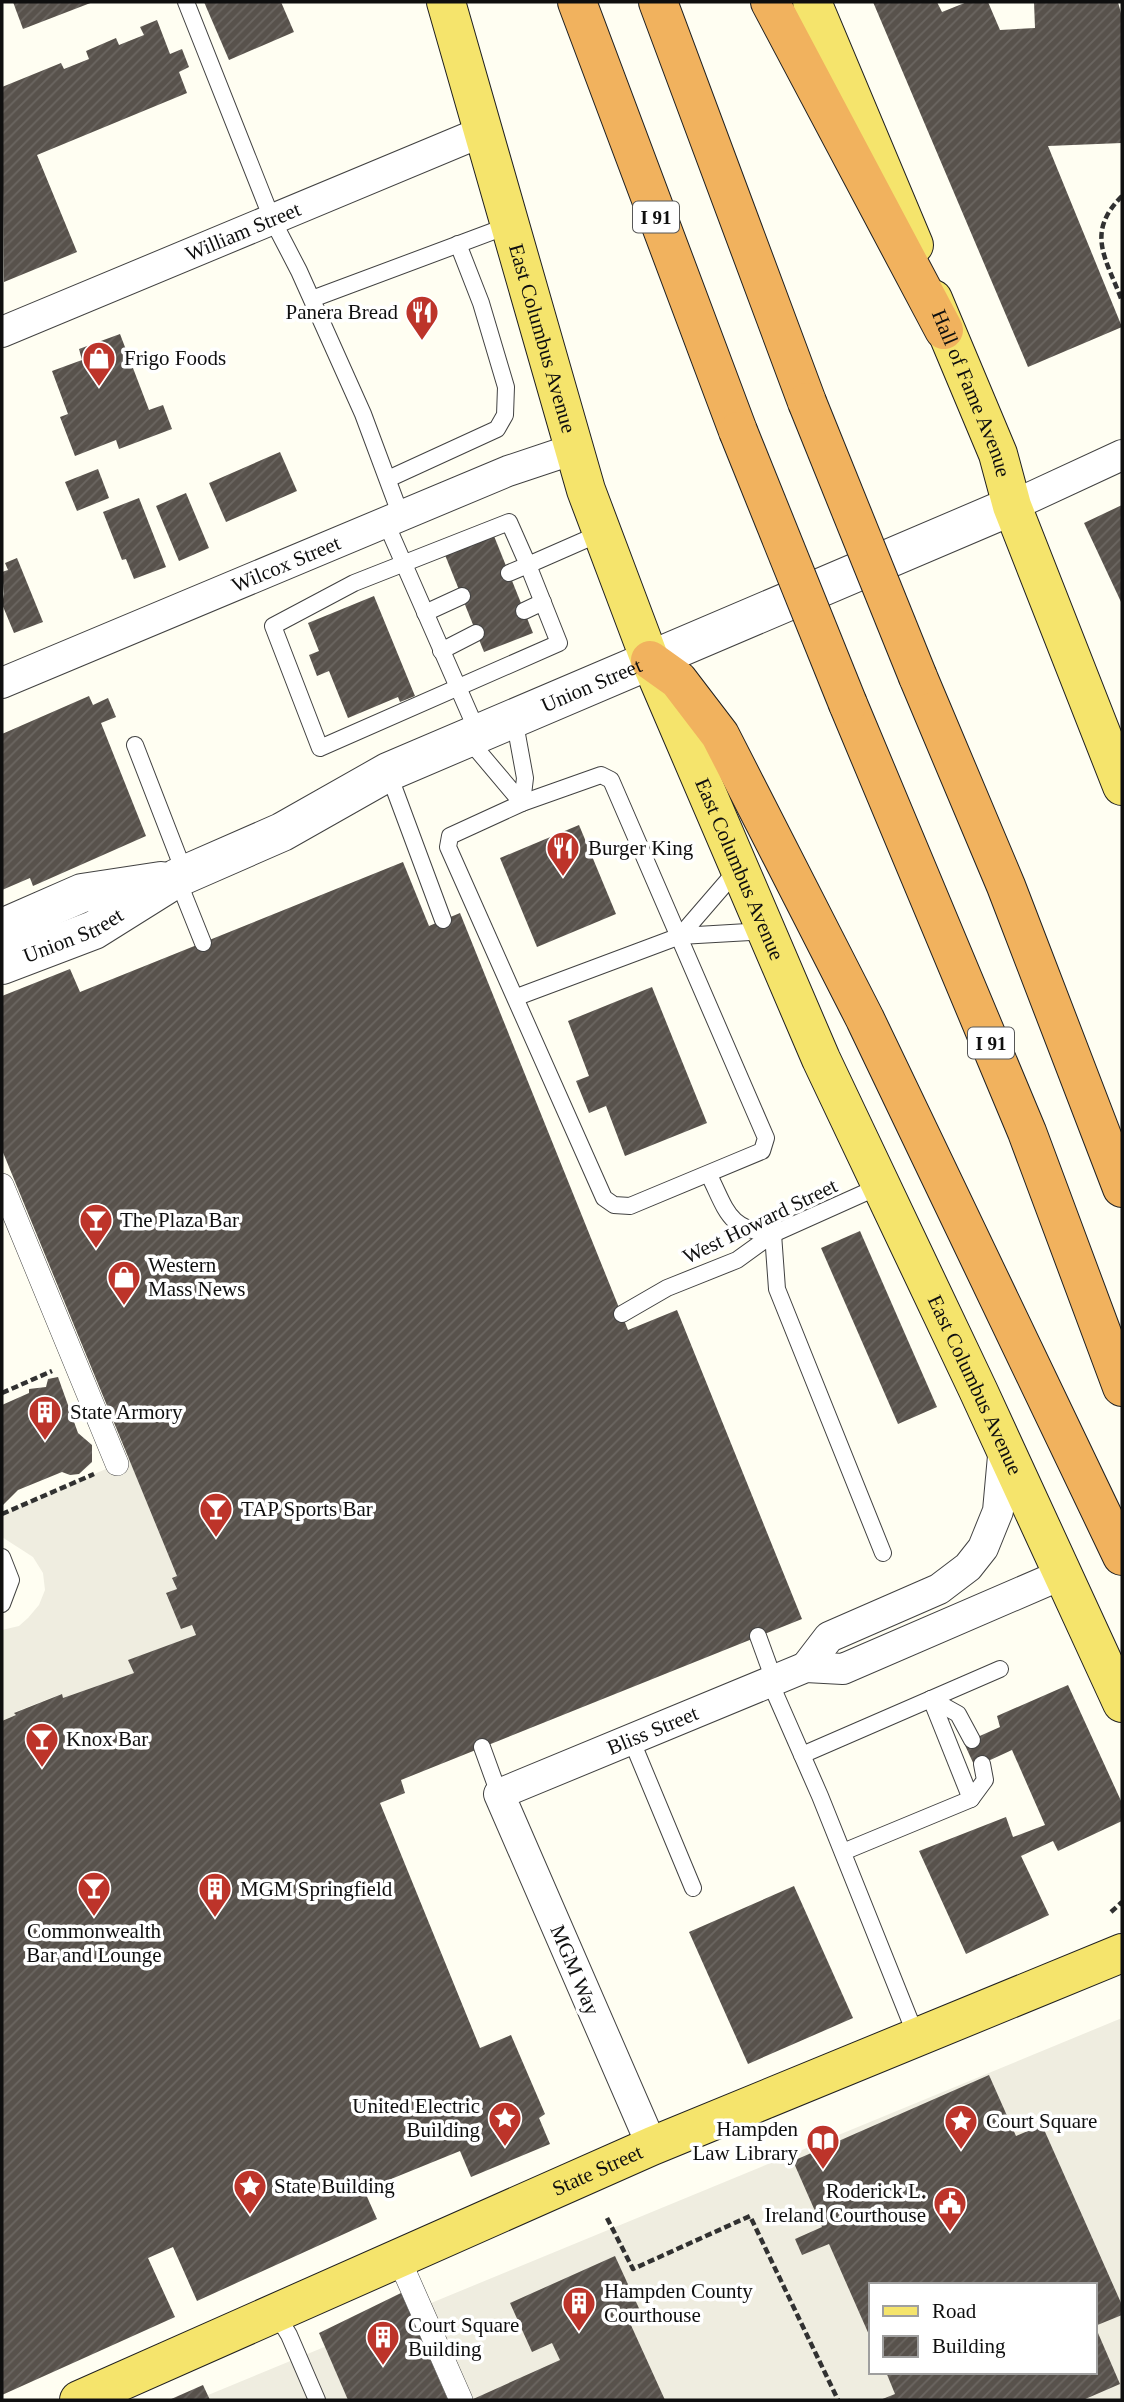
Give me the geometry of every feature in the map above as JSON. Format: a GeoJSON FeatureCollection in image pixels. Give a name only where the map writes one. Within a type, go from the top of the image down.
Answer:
{"type":"FeatureCollection","features":[{"type":"Feature","properties":{"kind":"highway","name":"I 91"},"geometry":{"type":"LineString","coordinates":[[577,2],[737,431],[1017,1108],[1122,1387]]}},
{"type":"Feature","properties":{"kind":"highway"},"geometry":{"type":"LineString","coordinates":[[658,2],[807,402],[1011,898],[1122,1188]]}},
{"type":"Feature","properties":{"kind":"highway"},"geometry":{"type":"LineString","coordinates":[[770,2],[944,330]]}},
{"type":"Feature","properties":{"kind":"highway"},"geometry":{"type":"LineString","coordinates":[[650,660],[678,680],[720,735],[865,1019],[1122,1556]]}},
{"type":"Feature","properties":{"kind":"main road","name":"East Columbus Avenue"},"geometry":{"type":"LineString","coordinates":[[446,2],[573,449],[601,533],[650,660],[821,1059],[1004,1444],[1122,1703]]}},
{"type":"Feature","properties":{"kind":"main road","name":"Hall of Fame Avenue"},"geometry":{"type":"LineString","coordinates":[[812,2],[887,176],[944,330],[998,454],[1012,506],[1122,786]]}},
{"type":"Feature","properties":{"kind":"main road","name":"State Street"},"geometry":{"type":"LineString","coordinates":[[79,2400],[652,2146],[1122,1954]]}},
{"type":"Feature","properties":{"kind":"street","name":"William Street"},"geometry":{"type":"LineString","coordinates":[[2,331],[484,131]]}},
{"type":"Feature","properties":{"kind":"street","name":"Wilcox Street"},"geometry":{"type":"LineString","coordinates":[[2,683],[509,471],[573,449]]}},
{"type":"Feature","properties":{"kind":"street"},"geometry":{"type":"LineString","coordinates":[[1012,506],[1122,455]]}},
{"type":"Feature","properties":{"kind":"street","name":"Union Street"},"geometry":{"type":"LineString","coordinates":[[2,965],[93,930],[181,876],[282,832],[388,772],[1012,506]]}},
{"type":"Feature","properties":{"kind":"street","name":"Union Street"},"geometry":{"type":"LineString","coordinates":[[2,928],[82,893],[181,876]]}},
{"type":"Feature","properties":{"kind":"street"},"geometry":{"type":"LineString","coordinates":[[2,1185],[117,1464]]}},
{"type":"Feature","properties":{"kind":"street"},"geometry":{"type":"LineString","coordinates":[[806,1667],[829,1636],[939,1589],[968,1567],[986,1541],[998,1511],[1004,1444]]}},
{"type":"Feature","properties":{"kind":"street","name":"Bliss Street"},"geometry":{"type":"LineString","coordinates":[[499,1794],[806,1667],[843,1669],[1063,1574]]}},
{"type":"Feature","properties":{"kind":"street","name":"MGM Way"},"geometry":{"type":"LineString","coordinates":[[499,1794],[652,2146]]}},
{"type":"Feature","properties":{"kind":"street"},"geometry":{"type":"LineString","coordinates":[[398,2257],[460,2400]]}},
{"type":"Feature","properties":{"kind":"lane"},"geometry":{"type":"LineString","coordinates":[[186,2],[272,219],[312,299],[363,414],[388,479],[403,565],[458,688],[472,735],[522,803]]}},
{"type":"Feature","properties":{"kind":"lane"},"geometry":{"type":"LineString","coordinates":[[312,299],[510,225]]}},
{"type":"Feature","properties":{"kind":"lane"},"geometry":{"type":"LineString","coordinates":[[388,479],[497,429],[505,415],[506,387],[481,303],[458,244]]}},
{"type":"Feature","properties":{"kind":"lane"},"geometry":{"type":"LineString","coordinates":[[509,522],[528,565],[559,643],[320,748],[273,626],[354,583],[509,522]]}},
{"type":"Feature","properties":{"kind":"lane"},"geometry":{"type":"LineString","coordinates":[[509,573],[601,533]]}},
{"type":"Feature","properties":{"kind":"lane"},"geometry":{"type":"LineString","coordinates":[[425,613],[462,596]]}},
{"type":"Feature","properties":{"kind":"lane"},"geometry":{"type":"LineString","coordinates":[[524,611],[543,603]]}},
{"type":"Feature","properties":{"kind":"lane"},"geometry":{"type":"LineString","coordinates":[[441,650],[476,632]]}},
{"type":"Feature","properties":{"kind":"lane"},"geometry":{"type":"LineString","coordinates":[[514,718],[525,778],[522,803]]}},
{"type":"Feature","properties":{"kind":"lane"},"geometry":{"type":"LineString","coordinates":[[135,746],[203,943]]}},
{"type":"Feature","properties":{"kind":"lane"},"geometry":{"type":"LineString","coordinates":[[388,772],[443,920]]}},
{"type":"Feature","properties":{"kind":"lane"},"geometry":{"type":"LineString","coordinates":[[601,775],[611,780],[766,1138],[762,1151],[630,1206],[614,1205],[604,1198],[448,847],[450,836],[522,803],[601,775]]}},
{"type":"Feature","properties":{"kind":"lane"},"geometry":{"type":"LineString","coordinates":[[680,936],[739,868]]}},
{"type":"Feature","properties":{"kind":"lane"},"geometry":{"type":"LineString","coordinates":[[517,998],[680,936],[766,931]]}},
{"type":"Feature","properties":{"kind":"lane"},"geometry":{"type":"LineString","coordinates":[[709,1175],[736,1224],[750,1231],[773,1234],[773,1264],[777,1289],[883,1553]]}},
{"type":"Feature","properties":{"kind":"lane","name":"West Howard Street"},"geometry":{"type":"LineString","coordinates":[[622,1314],[667,1288],[737,1260],[773,1234],[880,1186]]}},
{"type":"Feature","properties":{"kind":"lane"},"geometry":{"type":"LineString","coordinates":[[2,1557],[10,1580],[2,1604]]}},
{"type":"Feature","properties":{"kind":"lane"},"geometry":{"type":"LineString","coordinates":[[758,1636],[772,1681],[917,2038]]}},
{"type":"Feature","properties":{"kind":"lane"},"geometry":{"type":"LineString","coordinates":[[802,1755],[1000,1669]]}},
{"type":"Feature","properties":{"kind":"lane"},"geometry":{"type":"LineString","coordinates":[[931,1699],[958,1714],[972,1740]]}},
{"type":"Feature","properties":{"kind":"lane"},"geometry":{"type":"LineString","coordinates":[[931,1699],[971,1799]]}},
{"type":"Feature","properties":{"kind":"lane"},"geometry":{"type":"LineString","coordinates":[[631,1739],[693,1888]]}},
{"type":"Feature","properties":{"kind":"lane"},"geometry":{"type":"LineString","coordinates":[[482,1747],[499,1794]]}},
{"type":"Feature","properties":{"kind":"lane"},"geometry":{"type":"LineString","coordinates":[[843,1853],[971,1799],[985,1780],[982,1764]]}},
{"type":"Feature","properties":{"kind":"lane"},"geometry":{"type":"LineString","coordinates":[[275,2312],[289,2335],[317,2400]]}},
{"type":"Feature","properties":{"kind":"path"},"geometry":{"type":"LineString","coordinates":[[1122,196],[1104,214],[1100,244],[1122,301]]}},
{"type":"Feature","properties":{"kind":"path"},"geometry":{"type":"LineString","coordinates":[[2,1393],[74,1361]]}},
{"type":"Feature","properties":{"kind":"path"},"geometry":{"type":"LineString","coordinates":[[2,1514],[117,1464]]}},
{"type":"Feature","properties":{"kind":"path"},"geometry":{"type":"LineString","coordinates":[[1111,1912],[1122,1902]]}},
{"type":"Feature","properties":{"kind":"path"},"geometry":{"type":"LineString","coordinates":[[607,2218],[633,2269],[750,2216],[838,2400]]}},
{"type":"Feature","properties":{"kind":"shaded area"},"geometry":{"type":"Polygon","coordinates":[[[129,1459],[177,1576],[172,1579],[177,1589],[166,1594],[181,1628],[192,1625],[196,1635],[129,1660],[134,1673],[63,1698],[61,1694],[15,1712],[16,1715],[2,1721],[2,1630],[19,1626],[28,1618],[39,1605],[45,1590],[43,1573],[33,1557],[2,1537],[2,1514],[129,1459]]]}},
{"type":"Feature","properties":{"kind":"shaded area","name":"Court Square"},"geometry":{"type":"Polygon","coordinates":[[[1122,2018],[1122,2400],[196,2400],[1122,2018]]]}},
{"type":"Feature","properties":{"kind":"building"},"geometry":{"type":"Polygon","coordinates":[[[13,2],[93,2],[23,29],[13,2]]]}},
{"type":"Feature","properties":{"kind":"building"},"geometry":{"type":"Polygon","coordinates":[[[204,2],[281,2],[294,32],[229,60],[204,2]]]}},
{"type":"Feature","properties":{"kind":"building"},"geometry":{"type":"Polygon","coordinates":[[[873,2],[937,2],[942,12],[967,2],[988,2],[1000,30],[1035,28],[1034,2],[1118,2],[1122,17],[1122,143],[1048,146],[1122,327],[1028,367],[873,2]]]}},
{"type":"Feature","properties":{"kind":"building"},"geometry":{"type":"Polygon","coordinates":[[[157,20],[170,54],[182,49],[189,67],[179,72],[187,93],[37,155],[77,252],[4,282],[2,87],[61,63],[64,69],[89,59],[86,51],[116,38],[119,45],[144,35],[140,27],[157,20]]]}},
{"type":"Feature","properties":{"kind":"building","name":"Frigo Foods"},"geometry":{"type":"Polygon","coordinates":[[[120,334],[149,410],[163,405],[172,429],[119,449],[116,440],[75,456],[60,417],[68,414],[52,371],[82,360],[79,349],[120,334]]]}},
{"type":"Feature","properties":{"kind":"building"},"geometry":{"type":"Polygon","coordinates":[[[280,452],[297,491],[226,522],[209,483],[280,452]]]}},
{"type":"Feature","properties":{"kind":"building"},"geometry":{"type":"Polygon","coordinates":[[[98,469],[109,498],[77,511],[65,482],[98,469]]]}},
{"type":"Feature","properties":{"kind":"building"},"geometry":{"type":"Polygon","coordinates":[[[186,493],[209,548],[179,561],[156,506],[186,493]]]}},
{"type":"Feature","properties":{"kind":"building"},"geometry":{"type":"Polygon","coordinates":[[[139,498],[166,567],[134,579],[126,559],[122,560],[103,512],[139,498]]]}},
{"type":"Feature","properties":{"kind":"building"},"geometry":{"type":"Polygon","coordinates":[[[1122,505],[1122,604],[1084,523],[1122,505]]]}},
{"type":"Feature","properties":{"kind":"building"},"geometry":{"type":"Polygon","coordinates":[[[494,536],[533,633],[484,652],[445,555],[494,536]]]}},
{"type":"Feature","properties":{"kind":"building"},"geometry":{"type":"Polygon","coordinates":[[[17,558],[43,622],[14,633],[2,604],[2,572],[8,570],[5,563],[17,558]]]}},
{"type":"Feature","properties":{"kind":"building"},"geometry":{"type":"Polygon","coordinates":[[[374,596],[415,696],[400,702],[398,697],[348,718],[329,671],[317,676],[309,655],[319,651],[308,623],[374,596]]]}},
{"type":"Feature","properties":{"kind":"building"},"geometry":{"type":"Polygon","coordinates":[[[89,696],[93,705],[108,698],[116,717],[101,723],[146,836],[33,886],[30,878],[2,890],[2,734],[89,696]]]}},
{"type":"Feature","properties":{"kind":"building"},"geometry":{"type":"Polygon","coordinates":[[[579,825],[616,914],[537,947],[500,858],[579,825]]]}},
{"type":"Feature","properties":{"kind":"building"},"geometry":{"type":"Polygon","coordinates":[[[403,862],[429,926],[460,913],[628,1330],[677,1310],[802,1619],[401,1780],[405,1793],[380,1803],[480,2048],[511,2035],[545,2114],[539,2118],[550,2144],[471,2177],[460,2151],[364,2190],[377,2219],[197,2301],[173,2247],[148,2258],[175,2317],[2,2395],[2,1721],[16,1715],[14,1713],[62,1694],[63,1698],[134,1673],[128,1660],[196,1635],[192,1625],[181,1629],[166,1593],[177,1589],[172,1578],[177,1576],[2,1150],[2,996],[70,969],[80,992],[403,862]]]}},
{"type":"Feature","properties":{"kind":"building"},"geometry":{"type":"Polygon","coordinates":[[[652,987],[707,1123],[625,1156],[606,1106],[589,1113],[576,1081],[589,1076],[568,1021],[652,987]]]}},
{"type":"Feature","properties":{"kind":"building"},"geometry":{"type":"Polygon","coordinates":[[[860,1231],[937,1407],[898,1424],[821,1248],[860,1231]]]}},
{"type":"Feature","properties":{"kind":"building","name":"State Armory"},"geometry":{"type":"Polygon","coordinates":[[[58,1377],[78,1433],[92,1445],[92,1462],[79,1474],[62,1472],[18,1490],[2,1506],[2,1405],[29,1393],[29,1389],[46,1387],[48,1379],[58,1377]]]}},
{"type":"Feature","properties":{"kind":"building"},"geometry":{"type":"Polygon","coordinates":[[[1068,1685],[1122,1803],[1122,1821],[1058,1851],[1053,1841],[1021,1856],[1049,1915],[966,1954],[919,1851],[1006,1817],[1013,1837],[1045,1825],[1012,1750],[975,1767],[964,1743],[1000,1727],[997,1716],[1068,1685]]]}},
{"type":"Feature","properties":{"kind":"building"},"geometry":{"type":"Polygon","coordinates":[[[794,1886],[853,2018],[748,2064],[689,1932],[794,1886]]]}},
{"type":"Feature","properties":{"kind":"building","name":"Roderick L. Ireland Courthouse"},"geometry":{"type":"Polygon","coordinates":[[[989,2075],[1016,2136],[1042,2125],[1122,2305],[1122,2315],[1096,2326],[1096,2283],[869,2283],[869,2335],[829,2244],[802,2255],[795,2239],[822,2227],[793,2161],[989,2075]]]}},
{"type":"Feature","properties":{"kind":"building","name":"Hampden County Courthouse"},"geometry":{"type":"Polygon","coordinates":[[[615,2256],[643,2317],[630,2323],[665,2400],[471,2400],[560,2360],[552,2343],[532,2352],[510,2303],[615,2256]]]}},
{"type":"Feature","properties":{"kind":"building","name":"Court Square Building"},"geometry":{"type":"Polygon","coordinates":[[[401,2293],[448,2400],[348,2400],[319,2333],[401,2293]]]}},
{"type":"Feature","properties":{"kind":"building","name":"Roderick L. Ireland Courthouse"},"geometry":{"type":"Polygon","coordinates":[[[1096,2328],[1120,2384],[1083,2400],[880,2400],[895,2394],[887,2374],[1096,2374],[1096,2328]]]}},
{"type":"Feature","properties":{"kind":"building"},"geometry":{"type":"Polygon","coordinates":[[[203,2385],[210,2400],[169,2400],[203,2385]]]}},
{"type":"Feature","properties":{"kind":"place","name":"Panera Bread"},"geometry":{"type":"Point","coordinates":[422,342]}},
{"type":"Feature","properties":{"kind":"place","name":"Frigo Foods"},"geometry":{"type":"Point","coordinates":[99,388]}},
{"type":"Feature","properties":{"kind":"place","name":"Burger King"},"geometry":{"type":"Point","coordinates":[563,878]}},
{"type":"Feature","properties":{"kind":"place","name":"The Plaza Bar"},"geometry":{"type":"Point","coordinates":[96,1250]}},
{"type":"Feature","properties":{"kind":"place","name":"Western Mass News"},"geometry":{"type":"Point","coordinates":[124,1307]}},
{"type":"Feature","properties":{"kind":"place","name":"State Armory"},"geometry":{"type":"Point","coordinates":[45,1442]}},
{"type":"Feature","properties":{"kind":"place","name":"TAP Sports Bar"},"geometry":{"type":"Point","coordinates":[216,1539]}},
{"type":"Feature","properties":{"kind":"place","name":"Knox Bar"},"geometry":{"type":"Point","coordinates":[42,1769]}},
{"type":"Feature","properties":{"kind":"place","name":"Commonwealth Bar and Lounge"},"geometry":{"type":"Point","coordinates":[94,1918]}},
{"type":"Feature","properties":{"kind":"place","name":"MGM Springfield"},"geometry":{"type":"Point","coordinates":[215,1919]}},
{"type":"Feature","properties":{"kind":"place","name":"United Electric Building"},"geometry":{"type":"Point","coordinates":[505,2148]}},
{"type":"Feature","properties":{"kind":"place","name":"Court Square"},"geometry":{"type":"Point","coordinates":[961,2151]}},
{"type":"Feature","properties":{"kind":"place","name":"Hampden Law Library"},"geometry":{"type":"Point","coordinates":[823,2171]}},
{"type":"Feature","properties":{"kind":"place","name":"State Building"},"geometry":{"type":"Point","coordinates":[250,2216]}},
{"type":"Feature","properties":{"kind":"place","name":"Roderick L. Ireland Courthouse"},"geometry":{"type":"Point","coordinates":[950,2233]}},
{"type":"Feature","properties":{"kind":"place","name":"Hampden County Courthouse"},"geometry":{"type":"Point","coordinates":[579,2333]}},
{"type":"Feature","properties":{"kind":"place","name":"Court Square Building"},"geometry":{"type":"Point","coordinates":[383,2367]}}]}
